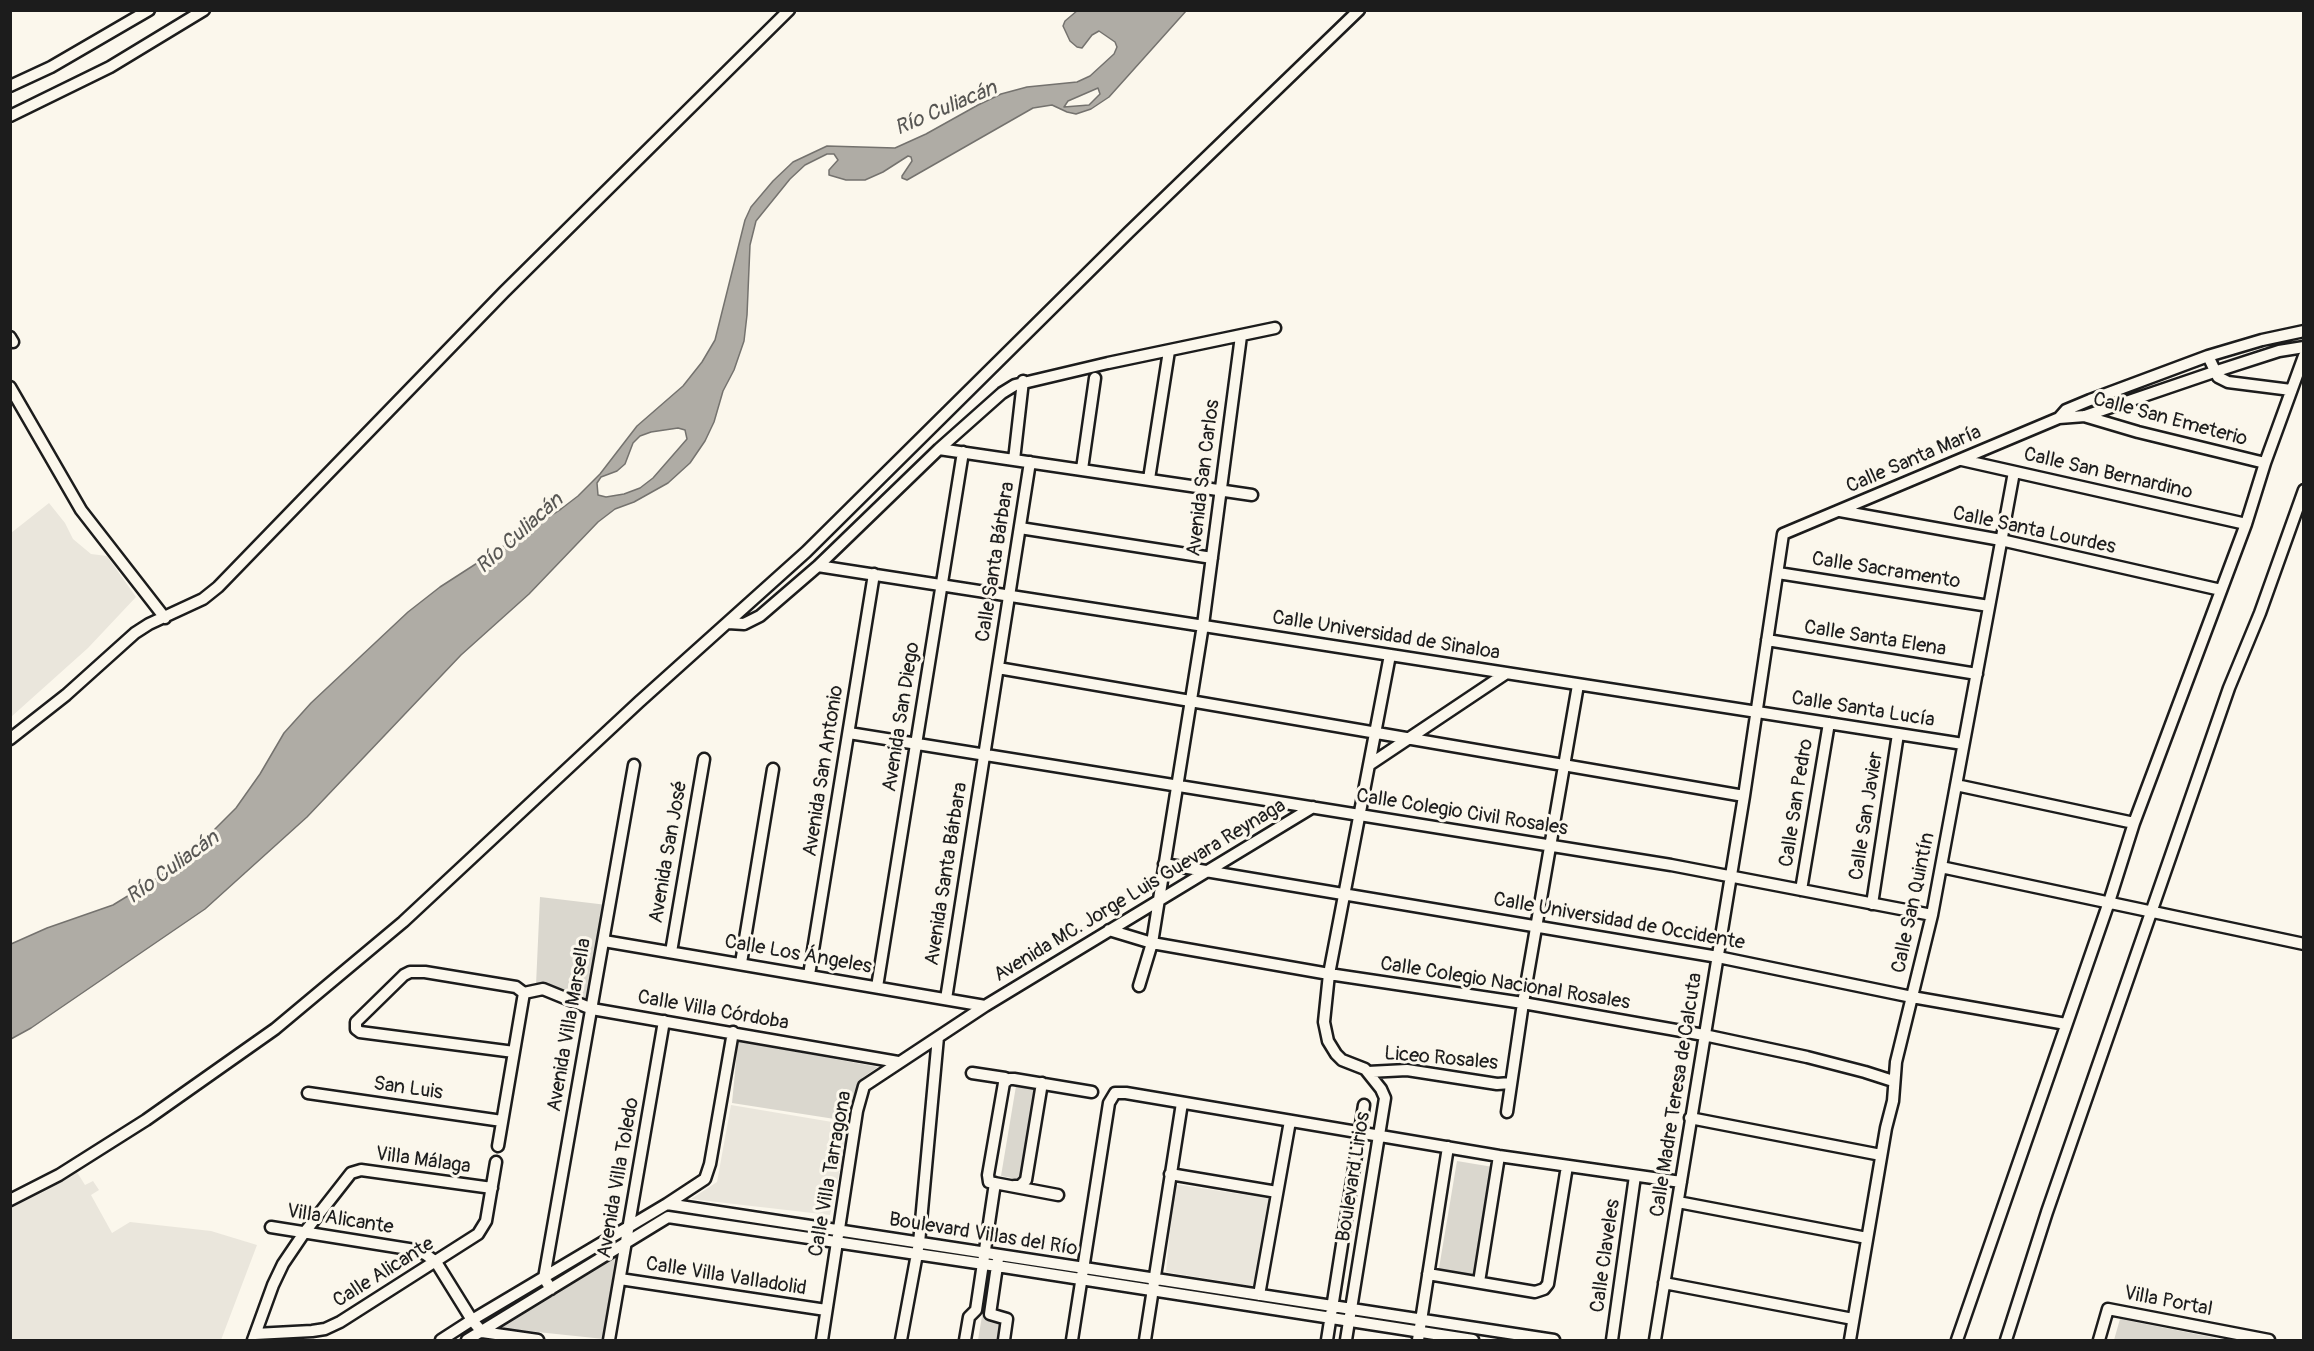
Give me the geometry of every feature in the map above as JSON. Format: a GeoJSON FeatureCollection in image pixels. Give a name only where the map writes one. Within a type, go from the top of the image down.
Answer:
{"type":"FeatureCollection","features":[{"type":"Feature","properties":{"kind":"street"},"geometry":{"type":"LineString","coordinates":[[10,86],[51,67],[149,10]]}},
{"type":"Feature","properties":{"kind":"street"},"geometry":{"type":"LineString","coordinates":[[10,116],[118,63],[204,10]]}},
{"type":"Feature","properties":{"kind":"street"},"geometry":{"type":"LineString","coordinates":[[10,739],[66,695],[135,633],[203,599],[218,587],[504,292],[789,10]]}},
{"type":"Feature","properties":{"kind":"street"},"geometry":{"type":"LineString","coordinates":[[10,1200],[59,1175],[146,1120],[275,1029],[403,922],[639,702],[806,552],[1129,232],[1359,10]]}},
{"type":"Feature","properties":{"kind":"street"},"geometry":{"type":"LineString","coordinates":[[728,623],[744,624],[756,620],[818,566],[939,449],[1002,393],[1023,381],[1275,328]]}},
{"type":"Feature","properties":{"kind":"street","name":"Calle Santa María"},"geometry":{"type":"LineString","coordinates":[[1783,534],[1962,460],[2062,414],[2208,356],[2262,340],[2304,332]]}},
{"type":"Feature","properties":{"kind":"street","name":"Avenida San Carlos"},"geometry":{"type":"LineString","coordinates":[[1139,986],[1152,944],[1203,625],[1241,336]]}},
{"type":"Feature","properties":{"kind":"street"},"geometry":{"type":"LineString","coordinates":[[2085,416],[2280,351],[2304,347]]}},
{"type":"Feature","properties":{"kind":"street"},"geometry":{"type":"LineString","coordinates":[[1149,479],[1169,351]]}},
{"type":"Feature","properties":{"kind":"street"},"geometry":{"type":"LineString","coordinates":[[2208,356],[2214,372],[2228,382],[2291,390]]}},
{"type":"Feature","properties":{"kind":"street"},"geometry":{"type":"LineString","coordinates":[[1958,1341],[2134,823],[2246,524],[2265,463],[2304,356]]}},
{"type":"Feature","properties":{"kind":"street"},"geometry":{"type":"LineString","coordinates":[[1082,469],[1095,378]]}},
{"type":"Feature","properties":{"kind":"street"},"geometry":{"type":"LineString","coordinates":[[1014,460],[1023,381]]}},
{"type":"Feature","properties":{"kind":"street"},"geometry":{"type":"LineString","coordinates":[[10,387],[81,510],[165,618]]}},
{"type":"Feature","properties":{"kind":"street","name":"Calle San Emeterio"},"geometry":{"type":"LineString","coordinates":[[2062,414],[2085,416],[2138,432],[2265,463]]}},
{"type":"Feature","properties":{"kind":"street","name":"Calle Santa Bárbara"},"geometry":{"type":"LineString","coordinates":[[939,449],[1252,495]]}},
{"type":"Feature","properties":{"kind":"street","name":"Avenida San Diego"},"geometry":{"type":"LineString","coordinates":[[877,987],[963,452]]}},
{"type":"Feature","properties":{"kind":"street","name":"Calle San Bernardino"},"geometry":{"type":"LineString","coordinates":[[1962,460],[2246,524]]}},
{"type":"Feature","properties":{"kind":"street","name":"Calle Santa Bárbara"},"geometry":{"type":"LineString","coordinates":[[984,754],[1030,462]]}},
{"type":"Feature","properties":{"kind":"street","name":"Calle San Quintín"},"geometry":{"type":"LineString","coordinates":[[1850,1341],[1881,1155],[1893,1101],[1896,1062],[1932,915],[2014,472]]}},
{"type":"Feature","properties":{"kind":"street"},"geometry":{"type":"LineString","coordinates":[[2006,1341],[2047,1212],[2229,688],[2260,613],[2304,490]]}},
{"type":"Feature","properties":{"kind":"street","name":"Calle Santa Lourdes"},"geometry":{"type":"LineString","coordinates":[[1839,511],[2001,540],[2221,590]]}},
{"type":"Feature","properties":{"kind":"street"},"geometry":{"type":"LineString","coordinates":[[1020,528],[1212,558]]}},
{"type":"Feature","properties":{"kind":"street","name":"Calle Madre Teresa de Calcuta"},"geometry":{"type":"LineString","coordinates":[[1655,1341],[1744,796],[1783,534]]}},
{"type":"Feature","properties":{"kind":"street","name":"Calle Universidad de Sinaloa"},"geometry":{"type":"LineString","coordinates":[[818,566],[1010,594],[1756,712]]}},
{"type":"Feature","properties":{"kind":"street","name":"Calle Sacramento"},"geometry":{"type":"LineString","coordinates":[[1778,573],[1989,606]]}},
{"type":"Feature","properties":{"kind":"street","name":"Avenida San Antonio"},"geometry":{"type":"LineString","coordinates":[[809,975],[874,574]]}},
{"type":"Feature","properties":{"kind":"street","name":"Calle Santa Elena"},"geometry":{"type":"LineString","coordinates":[[1767,640],[1977,674]]}},
{"type":"Feature","properties":{"kind":"street"},"geometry":{"type":"LineString","coordinates":[[1368,1072],[1360,1066],[1342,1060],[1328,1041],[1324,1022],[1329,974],[1390,655]]}},
{"type":"Feature","properties":{"kind":"street"},"geometry":{"type":"LineString","coordinates":[[998,668],[1744,796]]}},
{"type":"Feature","properties":{"kind":"street"},"geometry":{"type":"LineString","coordinates":[[1370,765],[1505,674]]}},
{"type":"Feature","properties":{"kind":"street"},"geometry":{"type":"LineString","coordinates":[[1507,1112],[1523,1003],[1578,685]]}},
{"type":"Feature","properties":{"kind":"street","name":"Calle Santa Lucía"},"geometry":{"type":"LineString","coordinates":[[1756,712],[1963,744]]}},
{"type":"Feature","properties":{"kind":"street","name":"Calle San Pedro"},"geometry":{"type":"LineString","coordinates":[[1801,890],[1829,723]]}},
{"type":"Feature","properties":{"kind":"street","name":"Calle Colegio Civil Rosales"},"geometry":{"type":"LineString","coordinates":[[849,733],[1730,876],[1932,915]]}},
{"type":"Feature","properties":{"kind":"street","name":"Calle San Javier"},"geometry":{"type":"LineString","coordinates":[[1872,904],[1898,734]]}},
{"type":"Feature","properties":{"kind":"street","name":"Avenida Santa Bárbara"},"geometry":{"type":"LineString","coordinates":[[946,999],[984,754]]}},
{"type":"Feature","properties":{"kind":"street","name":"Avenida San José"},"geometry":{"type":"LineString","coordinates":[[671,952],[704,759]]}},
{"type":"Feature","properties":{"kind":"street","name":"Avenida Villa Marsella"},"geometry":{"type":"LineString","coordinates":[[544,1278],[634,765]]}},
{"type":"Feature","properties":{"kind":"street"},"geometry":{"type":"LineString","coordinates":[[741,963],[773,769]]}},
{"type":"Feature","properties":{"kind":"street"},"geometry":{"type":"LineString","coordinates":[[1956,785],[2134,823]]}},
{"type":"Feature","properties":{"kind":"street","name":"Avenida MC. Jorge Luis Guevara Reynaga"},"geometry":{"type":"LineString","coordinates":[[985,1006],[1313,807]]}},
{"type":"Feature","properties":{"kind":"street","name":"Calle Universidad de Occidente"},"geometry":{"type":"LineString","coordinates":[[1164,864],[1718,957],[2066,1024]]}},
{"type":"Feature","properties":{"kind":"street"},"geometry":{"type":"LineString","coordinates":[[1941,867],[2304,944]]}},
{"type":"Feature","properties":{"kind":"street","name":"Calle Colegio Nacional Rosales"},"geometry":{"type":"LineString","coordinates":[[1109,930],[1152,944],[1329,974],[1523,1003],[1704,1035],[1865,1071],[1893,1081]]}},
{"type":"Feature","properties":{"kind":"street","name":"Calle Los Ángeles"},"geometry":{"type":"LineString","coordinates":[[604,941],[985,1006]]}},
{"type":"Feature","properties":{"kind":"street","name":"Calle Villa Córdoba"},"geometry":{"type":"LineString","coordinates":[[514,1052],[368,1034],[356,1029],[356,1022],[404,975],[410,972],[425,972],[516,987],[524,993],[543,989],[591,1009],[898,1062]]}},
{"type":"Feature","properties":{"kind":"street"},"geometry":{"type":"LineString","coordinates":[[498,1146],[524,993]]}},
{"type":"Feature","properties":{"kind":"street","name":"Calle Villa Tarragona"},"geometry":{"type":"LineString","coordinates":[[822,1341],[862,1090],[868,1082],[985,1006]]}},
{"type":"Feature","properties":{"kind":"street","name":"Avenida Villa Toledo"},"geometry":{"type":"LineString","coordinates":[[609,1341],[664,1021]]}},
{"type":"Feature","properties":{"kind":"street"},"geometry":{"type":"LineString","coordinates":[[441,1341],[471,1320],[700,1183],[708,1173],[733,1032]]}},
{"type":"Feature","properties":{"kind":"street"},"geometry":{"type":"LineString","coordinates":[[901,1341],[918,1248],[938,1037]]}},
{"type":"Feature","properties":{"kind":"street","name":"Liceo Rosales"},"geometry":{"type":"LineString","coordinates":[[1368,1072],[1407,1070],[1497,1084],[1511,1083]]}},
{"type":"Feature","properties":{"kind":"street"},"geometry":{"type":"LineString","coordinates":[[972,1072],[1005,1078],[988,1175],[989,1182],[1058,1195]]}},
{"type":"Feature","properties":{"kind":"street","name":"Boulevard Lirios"},"geometry":{"type":"LineString","coordinates":[[1346,1341],[1385,1098],[1368,1072]]}},
{"type":"Feature","properties":{"kind":"street"},"geometry":{"type":"LineString","coordinates":[[1005,1084],[1042,1083],[1092,1092]]}},
{"type":"Feature","properties":{"kind":"street"},"geometry":{"type":"LineString","coordinates":[[1014,1186],[1022,1185],[1026,1180],[1042,1083]]}},
{"type":"Feature","properties":{"kind":"street","name":"San Luis"},"geometry":{"type":"LineString","coordinates":[[308,1093],[502,1121]]}},
{"type":"Feature","properties":{"kind":"street"},"geometry":{"type":"LineString","coordinates":[[1072,1341],[1110,1100],[1115,1093],[1499,1156],[1681,1182]]}},
{"type":"Feature","properties":{"kind":"street"},"geometry":{"type":"LineString","coordinates":[[1144,1341],[1182,1103]]}},
{"type":"Feature","properties":{"kind":"street","name":"Boulevard Lirios"},"geometry":{"type":"LineString","coordinates":[[1327,1341],[1364,1105]]}},
{"type":"Feature","properties":{"kind":"street"},"geometry":{"type":"LineString","coordinates":[[1690,1118],[1881,1155]]}},
{"type":"Feature","properties":{"kind":"street"},"geometry":{"type":"LineString","coordinates":[[1259,1295],[1290,1121]]}},
{"type":"Feature","properties":{"kind":"street"},"geometry":{"type":"LineString","coordinates":[[1418,1336],[1448,1147]]}},
{"type":"Feature","properties":{"kind":"street"},"geometry":{"type":"LineString","coordinates":[[1479,1282],[1499,1156]]}},
{"type":"Feature","properties":{"kind":"street","name":"Calle Alicante"},"geometry":{"type":"LineString","coordinates":[[254,1337],[325,1329],[340,1322],[436,1262],[482,1230],[496,1162]]}},
{"type":"Feature","properties":{"kind":"street"},"geometry":{"type":"LineString","coordinates":[[1428,1274],[1535,1292],[1544,1289],[1548,1284],[1567,1166]]}},
{"type":"Feature","properties":{"kind":"street","name":"Villa Málaga"},"geometry":{"type":"LineString","coordinates":[[304,1233],[351,1173],[361,1170],[492,1188]]}},
{"type":"Feature","properties":{"kind":"street"},"geometry":{"type":"LineString","coordinates":[[1170,1174],[1277,1192]]}},
{"type":"Feature","properties":{"kind":"street","name":"Calle Claveles"},"geometry":{"type":"LineString","coordinates":[[1612,1341],[1635,1176]]}},
{"type":"Feature","properties":{"kind":"street"},"geometry":{"type":"LineString","coordinates":[[965,1341],[969,1317],[976,1310],[995,1183]]}},
{"type":"Feature","properties":{"kind":"street"},"geometry":{"type":"LineString","coordinates":[[1678,1202],[1867,1238]]}},
{"type":"Feature","properties":{"kind":"street","name":"Boulevard Villas del Río"},"geometry":{"type":"LineString","coordinates":[[667,1204],[838,1236],[1081,1274],[1259,1295],[1554,1341]]}},
{"type":"Feature","properties":{"kind":"street","name":"Boulevard Villas del Río"},"geometry":{"type":"LineString","coordinates":[[467,1341],[668,1217],[838,1236]]}},
{"type":"Feature","properties":{"kind":"street","name":"Villa Alicante"},"geometry":{"type":"LineString","coordinates":[[271,1227],[415,1250],[436,1262]]}},
{"type":"Feature","properties":{"kind":"street"},"geometry":{"type":"LineString","coordinates":[[254,1337],[283,1264],[304,1233]]}},
{"type":"Feature","properties":{"kind":"street"},"geometry":{"type":"LineString","coordinates":[[998,1260],[990,1314],[1006,1318],[1004,1341]]}},
{"type":"Feature","properties":{"kind":"street"},"geometry":{"type":"LineString","coordinates":[[436,1262],[471,1320],[482,1332],[538,1341]]}},
{"type":"Feature","properties":{"kind":"street"},"geometry":{"type":"LineString","coordinates":[[544,1278],[551,1289]]}},
{"type":"Feature","properties":{"kind":"street","name":"Calle Villa Valladolid"},"geometry":{"type":"LineString","coordinates":[[620,1279],[826,1310]]}},
{"type":"Feature","properties":{"kind":"street"},"geometry":{"type":"LineString","coordinates":[[1664,1283],[1853,1319]]}},
{"type":"Feature","properties":{"kind":"street","name":"Boulevard Villas del Río"},"geometry":{"type":"LineString","coordinates":[[1153,1284],[1418,1336],[1473,1341]]}},
{"type":"Feature","properties":{"kind":"street","name":"Villa Portal"},"geometry":{"type":"LineString","coordinates":[[2099,1341],[2108,1309],[2221,1336],[2268,1341]]}},
{"type":"Feature","properties":{"kind":"shaded area"},"geometry":{"type":"Polygon","coordinates":[[[49,503],[65,523],[73,539],[91,554],[107,556],[136,597],[88,648],[11,717],[11,533],[49,503]]]}},
{"type":"Feature","properties":{"kind":"shaded area"},"geometry":{"type":"Polygon","coordinates":[[[540,897],[607,905],[590,1005],[536,985],[540,897]]]}},
{"type":"Feature","properties":{"kind":"shaded area"},"geometry":{"type":"Polygon","coordinates":[[[738,1041],[878,1067],[862,1078],[854,1122],[732,1103],[738,1041]]]}},
{"type":"Feature","properties":{"kind":"shaded area"},"geometry":{"type":"Polygon","coordinates":[[[1016,1086],[1038,1090],[1023,1180],[1001,1176],[1016,1086]]]}},
{"type":"Feature","properties":{"kind":"shaded area"},"geometry":{"type":"Polygon","coordinates":[[[731,1105],[850,1125],[830,1215],[691,1199],[717,1182],[731,1105]]]}},
{"type":"Feature","properties":{"kind":"shaded area"},"geometry":{"type":"Polygon","coordinates":[[[1457,1161],[1493,1167],[1475,1280],[1438,1274],[1457,1161]]]}},
{"type":"Feature","properties":{"kind":"shaded area"},"geometry":{"type":"Polygon","coordinates":[[[75,1169],[85,1185],[93,1181],[99,1190],[91,1195],[112,1233],[130,1222],[211,1231],[257,1245],[221,1340],[11,1340],[10,1206],[75,1169]]]}},
{"type":"Feature","properties":{"kind":"shaded area"},"geometry":{"type":"Polygon","coordinates":[[[1174,1184],[1273,1199],[1253,1286],[1166,1272],[1174,1184]]]}},
{"type":"Feature","properties":{"kind":"shaded area"},"geometry":{"type":"Polygon","coordinates":[[[615,1258],[604,1339],[499,1328],[615,1258]]]}},
{"type":"Feature","properties":{"kind":"shaded area"},"geometry":{"type":"Polygon","coordinates":[[[982,1316],[1007,1320],[1003,1340],[978,1340],[982,1316]]]}},
{"type":"Feature","properties":{"kind":"shaded area"},"geometry":{"type":"Polygon","coordinates":[[[2120,1319],[2216,1338],[2216,1340],[2114,1340],[2120,1319]]]}},
{"type":"Feature","properties":{"kind":"water","name":"Río Culiacán"},"geometry":{"type":"Polygon","coordinates":[[[1078,10],[1186,11],[1109,97],[1091,109],[1076,114],[1052,105],[1033,108],[907,180],[902,176],[912,161],[908,156],[865,180],[846,180],[829,175],[829,170],[838,160],[834,154],[827,154],[805,165],[790,179],[756,221],[750,245],[744,341],[734,370],[723,391],[714,422],[705,441],[690,463],[668,483],[634,502],[615,509],[598,522],[529,594],[461,655],[307,817],[205,909],[31,1028],[11,1039],[11,944],[47,928],[113,905],[162,875],[236,808],[260,774],[284,733],[311,703],[408,612],[440,587],[578,496],[600,474],[637,426],[683,386],[702,362],[715,340],[745,220],[751,207],[773,181],[793,162],[827,146],[895,148],[1001,94],[1027,87],[1077,82],[1090,76],[1114,54],[1117,47],[1115,42],[1099,31],[1092,35],[1082,48],[1077,47],[1070,41],[1063,26],[1065,21],[1078,10]],[[1098,88],[1068,101],[1064,107],[1089,105],[1100,94],[1098,88]],[[678,428],[640,436],[633,443],[625,464],[617,471],[601,477],[597,483],[598,495],[606,497],[624,494],[640,488],[653,478],[687,439],[685,430],[678,428]]]}}]}
